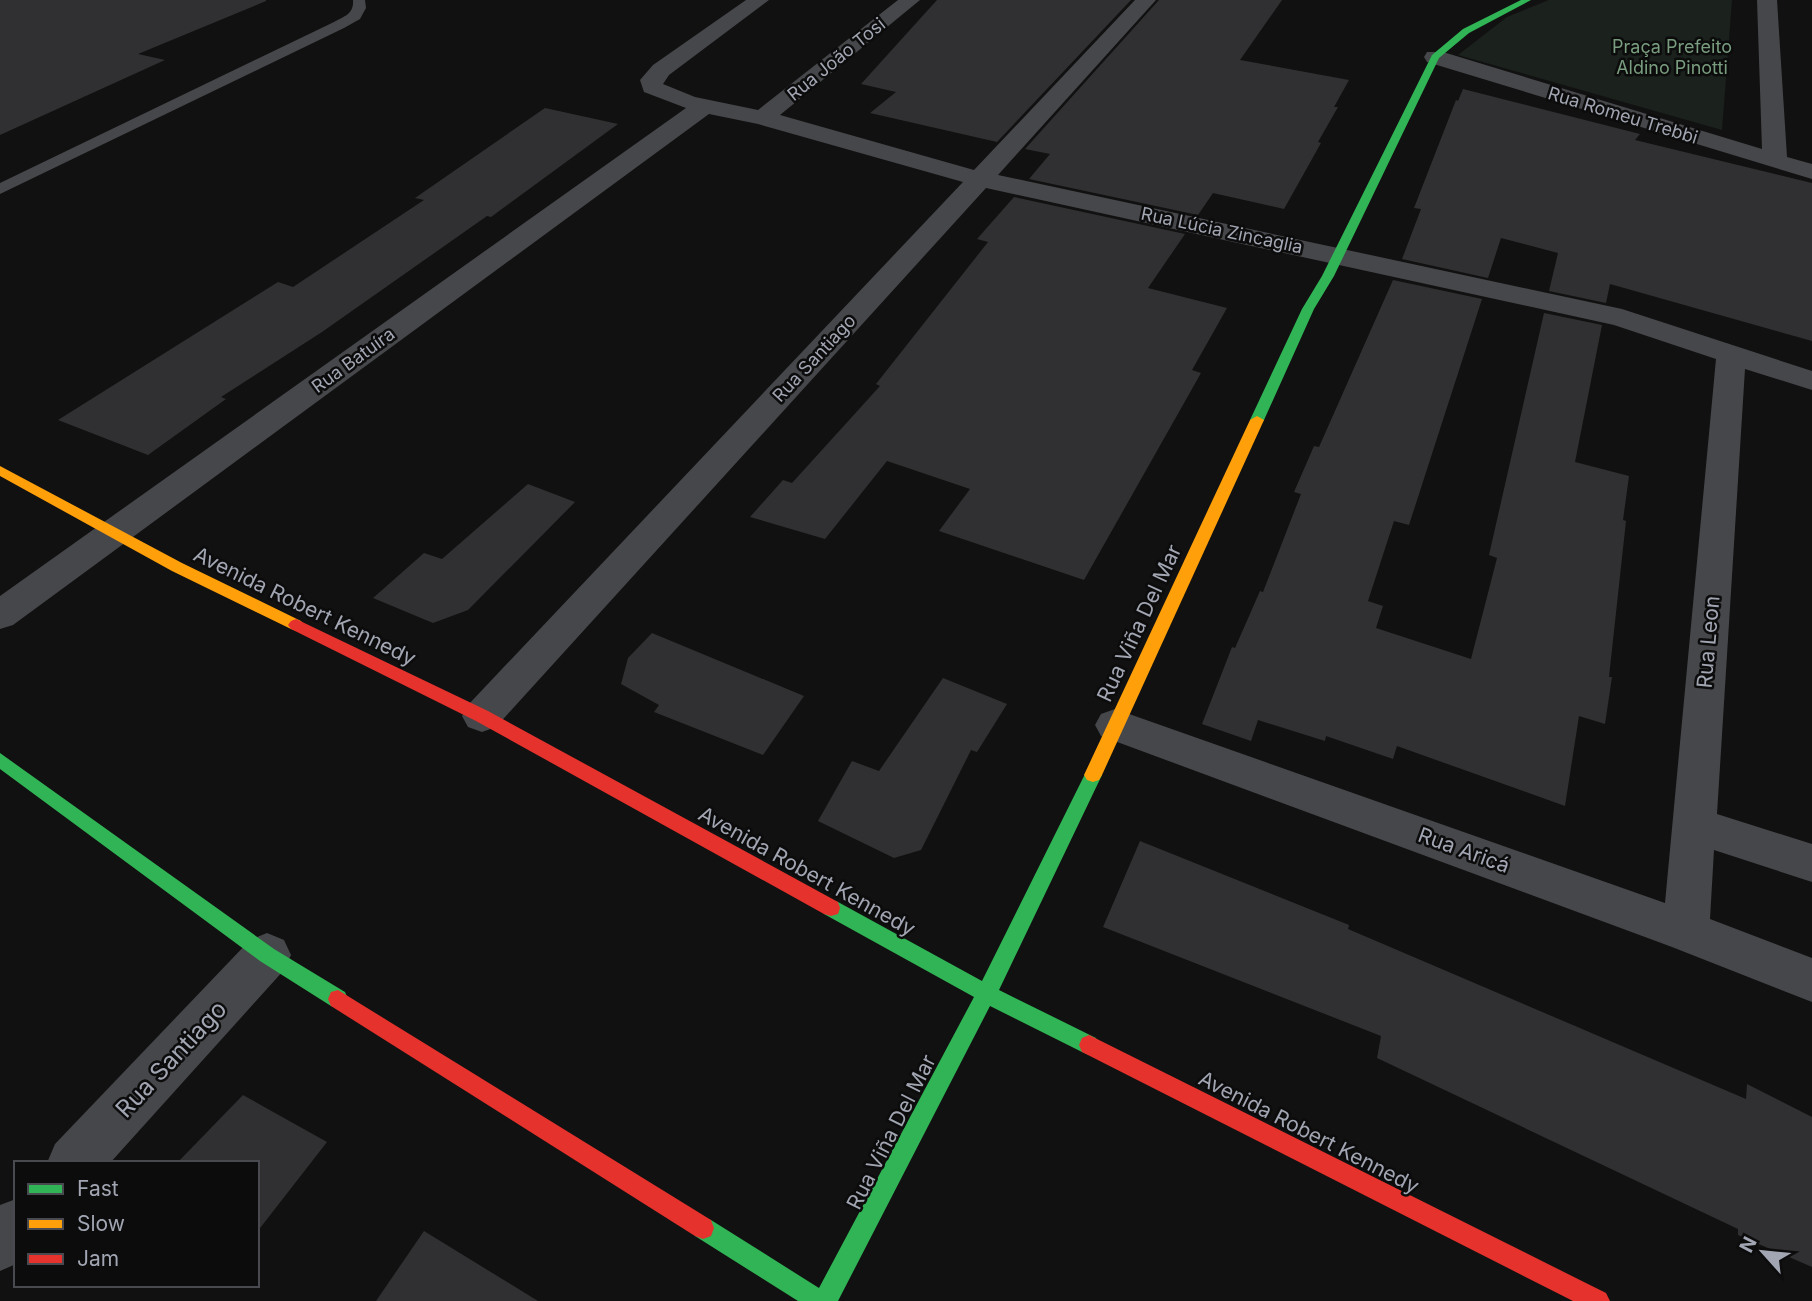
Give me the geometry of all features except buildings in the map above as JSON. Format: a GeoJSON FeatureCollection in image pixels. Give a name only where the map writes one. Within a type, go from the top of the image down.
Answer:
{"type":"FeatureCollection","features":[{"type":"Feature","properties":{"kind":"main road","name":"Rua Viña Del Mar"},"geometry":{"type":"LineString","coordinates":[[825,1301],[909,1144],[1054,859],[1280,370],[1435,57],[1452,38],[1468,27],[1527,0]]}},
{"type":"Feature","properties":{"kind":"main road","name":"Avenida Robert Kennedy"},"geometry":{"type":"LineString","coordinates":[[0,470],[112,533],[482,716],[985,993],[1598,1301]]}},
{"type":"Feature","properties":{"kind":"main road"},"geometry":{"type":"LineString","coordinates":[[0,760],[267,955],[819,1301]]}},
{"type":"Feature","properties":{"kind":"street","name":"Rua Lúcia Zincaglia"},"geometry":{"type":"LineString","coordinates":[[759,0],[661,70],[651,80],[652,87],[671,96],[763,117],[905,160],[980,179],[1622,318],[1812,381]]}},
{"type":"Feature","properties":{"kind":"street","name":"Rua João Tosi"},"geometry":{"type":"LineString","coordinates":[[763,117],[909,0]]}},
{"type":"Feature","properties":{"kind":"street","name":"Rua Santiago"},"geometry":{"type":"LineString","coordinates":[[482,716],[1146,0]]}},
{"type":"Feature","properties":{"kind":"street"},"geometry":{"type":"LineString","coordinates":[[1767,0],[1775,161]]}},
{"type":"Feature","properties":{"kind":"street","name":"Rua Romeu Trebbi"},"geometry":{"type":"LineString","coordinates":[[1435,57],[1812,172]]}},
{"type":"Feature","properties":{"kind":"street","name":"Rua Batuíra"},"geometry":{"type":"LineString","coordinates":[[0,615],[706,105]]}},
{"type":"Feature","properties":{"kind":"street","name":"Rua Leon"},"geometry":{"type":"LineString","coordinates":[[1686,930],[1731,354]]}},
{"type":"Feature","properties":{"kind":"street","name":"Rua Aricá"},"geometry":{"type":"LineString","coordinates":[[1115,725],[1686,930],[1812,981]]}},
{"type":"Feature","properties":{"kind":"street"},"geometry":{"type":"LineString","coordinates":[[1693,825],[1812,863]]}},
{"type":"Feature","properties":{"kind":"street","name":"Rua Santiago"},"geometry":{"type":"LineString","coordinates":[[76,1161],[267,955]]}},
{"type":"Feature","properties":{"kind":"street"},"geometry":{"type":"LineString","coordinates":[[0,1243],[14,1228]]}},
{"type":"Feature","properties":{"kind":"lane"},"geometry":{"type":"LineString","coordinates":[[0,189],[339,25],[355,16],[360,8],[359,0]]}},
{"type":"Feature","properties":{"kind":"green space","name":"Praça Prefeito Aldino Pinotti"},"geometry":{"type":"Polygon","coordinates":[[[1549,0],[1732,0],[1722,130],[1458,55],[1507,17],[1549,0]]]}},
{"type":"Feature","properties":{"kind":"traffic: fast"},"geometry":{"type":"LineString","coordinates":[[1257,420],[1308,309],[1328,276],[1435,57],[1466,31],[1527,0]]}},
{"type":"Feature","properties":{"kind":"traffic: fast"},"geometry":{"type":"LineString","coordinates":[[0,760],[267,955],[338,999]]}},
{"type":"Feature","properties":{"kind":"traffic: fast"},"geometry":{"type":"LineString","coordinates":[[825,1301],[963,1040],[1093,775]]}},
{"type":"Feature","properties":{"kind":"traffic: fast"},"geometry":{"type":"LineString","coordinates":[[831,908],[985,993],[1089,1045]]}},
{"type":"Feature","properties":{"kind":"traffic: fast"},"geometry":{"type":"LineString","coordinates":[[703,1228],[819,1301]]}},
{"type":"Feature","properties":{"kind":"traffic: slow"},"geometry":{"type":"LineString","coordinates":[[1093,775],[1257,420]]}},
{"type":"Feature","properties":{"kind":"traffic: slow"},"geometry":{"type":"LineString","coordinates":[[0,470],[177,567],[296,625]]}},
{"type":"Feature","properties":{"kind":"traffic: jam"},"geometry":{"type":"LineString","coordinates":[[296,625],[482,716],[831,908]]}},
{"type":"Feature","properties":{"kind":"traffic: jam"},"geometry":{"type":"LineString","coordinates":[[338,999],[703,1228]]}},
{"type":"Feature","properties":{"kind":"traffic: jam"},"geometry":{"type":"LineString","coordinates":[[1089,1045],[1598,1301]]}}]}
